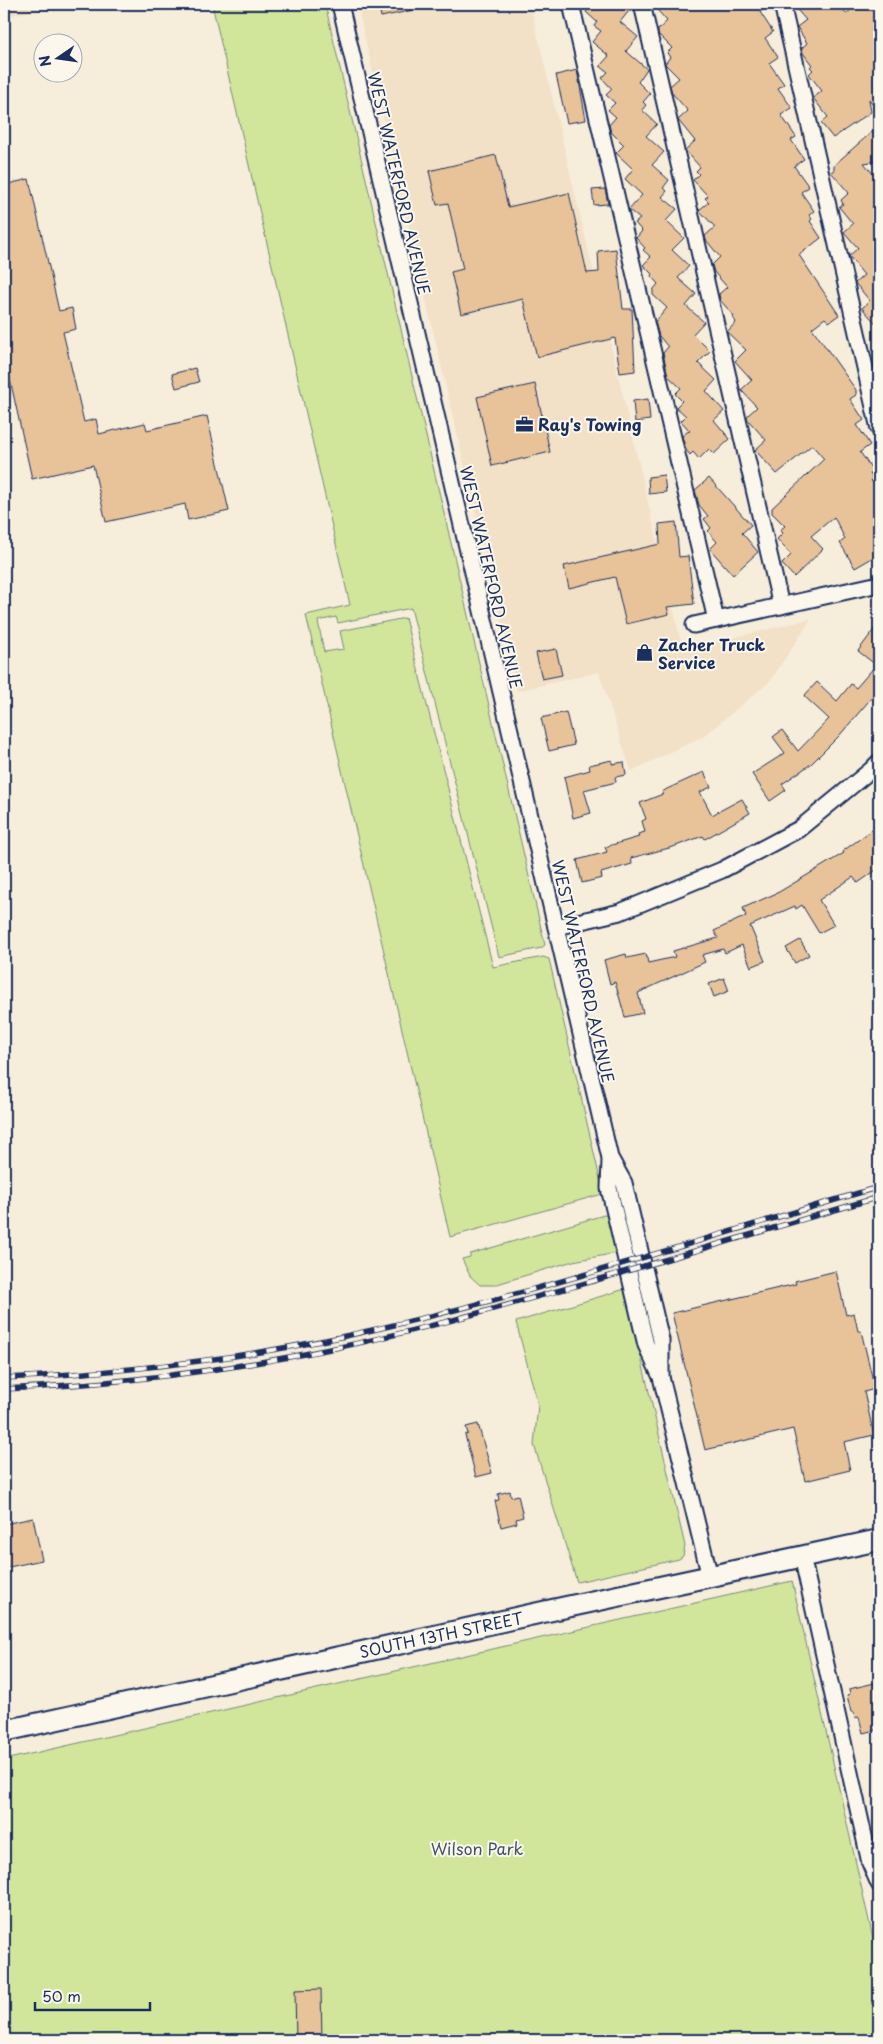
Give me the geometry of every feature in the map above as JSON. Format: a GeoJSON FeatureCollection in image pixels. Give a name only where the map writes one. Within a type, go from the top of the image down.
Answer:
{"type":"FeatureCollection","features":[{"type":"Feature","properties":{"kind":"street","name":"WEST WATERFORD AVENUE"},"geometry":{"type":"LineString","coordinates":[[340,4],[610,1158],[609,1188],[639,1317],[646,1345],[662,1377],[710,1577]]}},
{"type":"Feature","properties":{"kind":"street"},"geometry":{"type":"LineString","coordinates":[[571,4],[716,620]]}},
{"type":"Feature","properties":{"kind":"street"},"geometry":{"type":"LineString","coordinates":[[642,4],[781,606]]}},
{"type":"Feature","properties":{"kind":"street"},"geometry":{"type":"LineString","coordinates":[[782,4],[879,429]]}},
{"type":"Feature","properties":{"kind":"street"},"geometry":{"type":"LineString","coordinates":[[694,625],[879,584]]}},
{"type":"Feature","properties":{"kind":"street"},"geometry":{"type":"LineString","coordinates":[[556,927],[620,912],[722,870],[799,828],[879,762]]}},
{"type":"Feature","properties":{"kind":"street","name":"SOUTH 13TH STREET"},"geometry":{"type":"LineString","coordinates":[[4,1731],[879,1540]]}},
{"type":"Feature","properties":{"kind":"street"},"geometry":{"type":"LineString","coordinates":[[802,1556],[870,1863],[879,1884]]}},
{"type":"Feature","properties":{"kind":"shaded area"},"geometry":{"type":"Polygon","coordinates":[[[4,4],[61,4],[4,17],[4,4]]]}},
{"type":"Feature","properties":{"kind":"shaded area"},"geometry":{"type":"Polygon","coordinates":[[[357,4],[530,4],[683,650],[811,619],[770,681],[704,736],[631,771],[599,672],[517,691],[357,4]]]}},
{"type":"Feature","properties":{"kind":"green space"},"geometry":{"type":"Polygon","coordinates":[[[212,4],[325,4],[545,945],[541,948],[499,957],[411,608],[338,623],[336,617],[318,621],[324,652],[344,649],[340,631],[405,618],[493,967],[543,957],[549,959],[603,1192],[599,1195],[450,1237],[306,615],[350,605],[212,4]]]}},
{"type":"Feature","properties":{"kind":"green space"},"geometry":{"type":"Polygon","coordinates":[[[604,1215],[608,1216],[617,1253],[573,1261],[494,1285],[480,1285],[470,1276],[462,1259],[470,1257],[470,1254],[604,1215]]]}},
{"type":"Feature","properties":{"kind":"green space"},"geometry":{"type":"Polygon","coordinates":[[[625,1289],[685,1546],[683,1556],[679,1559],[577,1582],[534,1445],[538,1405],[516,1322],[625,1289]]]}},
{"type":"Feature","properties":{"kind":"green space","name":"Wilson Park"},"geometry":{"type":"Polygon","coordinates":[[[792,1581],[879,1965],[879,2040],[4,2040],[4,1760],[792,1581]]]}},
{"type":"Feature","properties":{"kind":"building"},"geometry":{"type":"Polygon","coordinates":[[[379,4],[417,4],[418,9],[381,17],[379,4]]]}},
{"type":"Feature","properties":{"kind":"building"},"geometry":{"type":"Polygon","coordinates":[[[593,4],[633,4],[620,22],[638,37],[626,51],[647,69],[638,82],[650,94],[643,102],[646,105],[642,110],[657,124],[646,136],[664,152],[652,165],[669,180],[663,188],[667,191],[662,197],[677,209],[666,221],[684,238],[672,250],[689,266],[678,278],[696,294],[686,306],[704,322],[693,334],[710,351],[698,363],[716,380],[706,391],[724,411],[714,420],[730,439],[714,454],[709,449],[699,459],[693,452],[690,455],[686,450],[682,436],[690,431],[681,421],[686,416],[676,407],[682,401],[675,394],[681,388],[668,376],[663,353],[668,347],[659,336],[655,322],[667,308],[653,295],[653,290],[658,284],[643,265],[651,257],[643,250],[645,248],[636,238],[642,231],[635,223],[640,219],[629,210],[642,195],[625,179],[633,169],[616,153],[624,145],[611,132],[609,125],[616,117],[608,110],[615,103],[606,95],[612,89],[602,78],[608,72],[600,66],[609,56],[592,42],[601,31],[594,26],[597,22],[586,12],[593,4]]]}},
{"type":"Feature","properties":{"kind":"building"},"geometry":{"type":"Polygon","coordinates":[[[652,4],[772,4],[760,12],[773,32],[765,38],[778,57],[769,63],[784,84],[778,88],[792,108],[781,115],[796,137],[791,140],[804,159],[794,166],[809,187],[801,192],[814,211],[809,215],[812,219],[810,221],[821,238],[799,255],[839,315],[829,322],[825,318],[812,328],[856,390],[856,395],[850,399],[864,420],[857,425],[870,445],[860,452],[874,472],[870,474],[873,478],[871,480],[879,492],[879,554],[855,568],[840,543],[845,539],[834,517],[811,536],[823,549],[794,577],[782,564],[791,555],[777,539],[783,533],[780,530],[785,526],[772,513],[772,508],[824,459],[812,445],[777,474],[755,450],[766,440],[748,420],[747,416],[757,407],[741,390],[752,380],[735,361],[746,350],[727,332],[736,322],[733,318],[734,316],[720,300],[719,294],[727,287],[714,272],[712,265],[720,257],[706,240],[705,236],[715,227],[699,210],[709,202],[705,198],[708,196],[693,180],[699,174],[696,171],[700,167],[685,150],[695,141],[678,120],[688,111],[672,93],[670,86],[679,78],[665,64],[670,57],[667,53],[672,48],[658,34],[658,30],[667,21],[652,4]]]}},
{"type":"Feature","properties":{"kind":"building"},"geometry":{"type":"Polygon","coordinates":[[[792,4],[839,4],[846,14],[858,4],[879,4],[879,112],[869,99],[871,112],[833,138],[821,123],[828,117],[813,98],[822,91],[809,74],[813,70],[810,67],[812,65],[803,53],[802,48],[807,43],[797,27],[806,20],[792,4]]]}},
{"type":"Feature","properties":{"kind":"building"},"geometry":{"type":"Polygon","coordinates":[[[577,70],[586,120],[567,123],[556,75],[577,70]]]}},
{"type":"Feature","properties":{"kind":"building"},"geometry":{"type":"Polygon","coordinates":[[[873,131],[877,161],[864,163],[879,181],[879,327],[862,308],[870,301],[855,283],[864,275],[849,256],[858,248],[844,232],[853,224],[839,207],[843,204],[841,200],[849,193],[831,172],[834,170],[834,165],[873,131]]]}},
{"type":"Feature","properties":{"kind":"building"},"geometry":{"type":"Polygon","coordinates":[[[496,155],[508,207],[569,193],[587,273],[599,272],[598,251],[616,249],[623,309],[632,309],[635,371],[620,373],[615,338],[537,357],[523,299],[461,314],[451,272],[463,269],[448,203],[437,205],[429,171],[496,155]]]}},
{"type":"Feature","properties":{"kind":"building"},"geometry":{"type":"Polygon","coordinates":[[[29,179],[59,311],[72,308],[76,329],[63,332],[84,422],[96,419],[99,434],[145,423],[147,430],[207,416],[229,511],[188,520],[185,504],[106,522],[93,465],[32,479],[4,352],[4,185],[29,179]]]}},
{"type":"Feature","properties":{"kind":"building"},"geometry":{"type":"Polygon","coordinates":[[[605,189],[608,204],[594,205],[592,190],[605,189]]]}},
{"type":"Feature","properties":{"kind":"building"},"geometry":{"type":"Polygon","coordinates":[[[195,368],[199,382],[176,388],[172,374],[195,368]]]}},
{"type":"Feature","properties":{"kind":"building"},"geometry":{"type":"Polygon","coordinates":[[[535,384],[550,452],[492,466],[477,397],[535,384]]]}},
{"type":"Feature","properties":{"kind":"building"},"geometry":{"type":"Polygon","coordinates":[[[648,399],[650,420],[635,422],[633,401],[648,399]]]}},
{"type":"Feature","properties":{"kind":"building"},"geometry":{"type":"Polygon","coordinates":[[[664,475],[666,492],[649,494],[648,477],[664,475]]]}},
{"type":"Feature","properties":{"kind":"building"},"geometry":{"type":"Polygon","coordinates":[[[709,478],[751,525],[742,533],[758,552],[733,575],[710,549],[717,542],[708,531],[711,528],[704,519],[708,516],[699,505],[695,490],[709,478]]]}},
{"type":"Feature","properties":{"kind":"building"},"geometry":{"type":"Polygon","coordinates":[[[676,522],[679,557],[688,556],[694,604],[667,607],[669,614],[626,624],[615,577],[569,588],[564,566],[660,544],[659,524],[676,522]]]}},
{"type":"Feature","properties":{"kind":"building"},"geometry":{"type":"Polygon","coordinates":[[[879,623],[879,689],[839,736],[811,764],[782,784],[786,790],[770,801],[752,774],[785,753],[773,737],[782,730],[798,751],[829,719],[804,696],[817,682],[837,701],[851,684],[856,688],[876,665],[858,651],[879,623]]]}},
{"type":"Feature","properties":{"kind":"building"},"geometry":{"type":"Polygon","coordinates":[[[556,649],[562,675],[542,679],[536,653],[556,649]]]}},
{"type":"Feature","properties":{"kind":"building"},"geometry":{"type":"Polygon","coordinates":[[[566,712],[574,745],[549,751],[541,718],[566,712]]]}},
{"type":"Feature","properties":{"kind":"building"},"geometry":{"type":"Polygon","coordinates":[[[612,760],[612,764],[624,762],[626,775],[615,777],[616,782],[584,790],[591,813],[573,818],[564,777],[590,770],[589,765],[612,760]]]}},
{"type":"Feature","properties":{"kind":"building"},"geometry":{"type":"Polygon","coordinates":[[[704,772],[711,787],[700,792],[712,815],[742,799],[750,813],[705,839],[703,836],[673,847],[631,858],[632,864],[601,873],[602,878],[582,883],[577,860],[607,852],[605,847],[639,837],[638,834],[645,832],[642,821],[646,819],[640,803],[663,794],[662,792],[667,789],[704,772]]]}},
{"type":"Feature","properties":{"kind":"building"},"geometry":{"type":"Polygon","coordinates":[[[879,825],[879,868],[858,883],[853,877],[819,900],[834,925],[819,933],[802,905],[796,909],[795,906],[750,926],[765,961],[751,967],[742,945],[725,953],[723,949],[702,955],[705,962],[638,993],[643,1013],[625,1017],[615,982],[610,984],[604,960],[626,954],[627,958],[646,954],[648,963],[675,957],[673,951],[718,938],[714,931],[746,916],[743,908],[779,892],[844,853],[843,851],[879,825]]]}},
{"type":"Feature","properties":{"kind":"building"},"geometry":{"type":"Polygon","coordinates":[[[800,940],[809,955],[795,963],[786,948],[800,940]]]}},
{"type":"Feature","properties":{"kind":"building"},"geometry":{"type":"Polygon","coordinates":[[[724,978],[729,991],[714,997],[709,984],[724,978]]]}},
{"type":"Feature","properties":{"kind":"building"},"geometry":{"type":"Polygon","coordinates":[[[836,1271],[846,1315],[854,1313],[858,1331],[861,1331],[875,1389],[864,1392],[874,1435],[844,1442],[850,1470],[805,1481],[793,1429],[705,1450],[672,1313],[796,1284],[795,1281],[836,1271]]]}},
{"type":"Feature","properties":{"kind":"building"},"geometry":{"type":"Polygon","coordinates":[[[478,1424],[492,1473],[476,1477],[465,1435],[468,1434],[466,1427],[478,1424]]]}},
{"type":"Feature","properties":{"kind":"building"},"geometry":{"type":"Polygon","coordinates":[[[510,1491],[511,1497],[518,1495],[523,1517],[516,1519],[517,1523],[501,1527],[495,1501],[499,1500],[498,1494],[510,1491]]]}},
{"type":"Feature","properties":{"kind":"building"},"geometry":{"type":"Polygon","coordinates":[[[33,1518],[42,1560],[4,1568],[4,1524],[33,1518]]]}},
{"type":"Feature","properties":{"kind":"building"},"geometry":{"type":"Polygon","coordinates":[[[879,1682],[879,1729],[863,1733],[859,1717],[855,1718],[854,1712],[851,1712],[847,1695],[850,1694],[849,1689],[879,1682]]]}},
{"type":"Feature","properties":{"kind":"building"},"geometry":{"type":"Polygon","coordinates":[[[321,1989],[322,2040],[296,2040],[295,1990],[321,1989]]]}},
{"type":"Feature","properties":{"kind":"railway"},"geometry":{"type":"LineString","coordinates":[[4,1378],[168,1365],[250,1354],[331,1339],[538,1288],[879,1187]]}},
{"type":"Feature","properties":{"kind":"railway"},"geometry":{"type":"LineString","coordinates":[[4,1389],[87,1384],[212,1370],[368,1341],[593,1281],[879,1197]]}},
{"type":"Feature","properties":{"kind":"place","name":"Ray's Towing"},"geometry":{"type":"Point","coordinates":[524,424]}},
{"type":"Feature","properties":{"kind":"place","name":"Zacher Truck Service"},"geometry":{"type":"Point","coordinates":[644,653]}}]}
